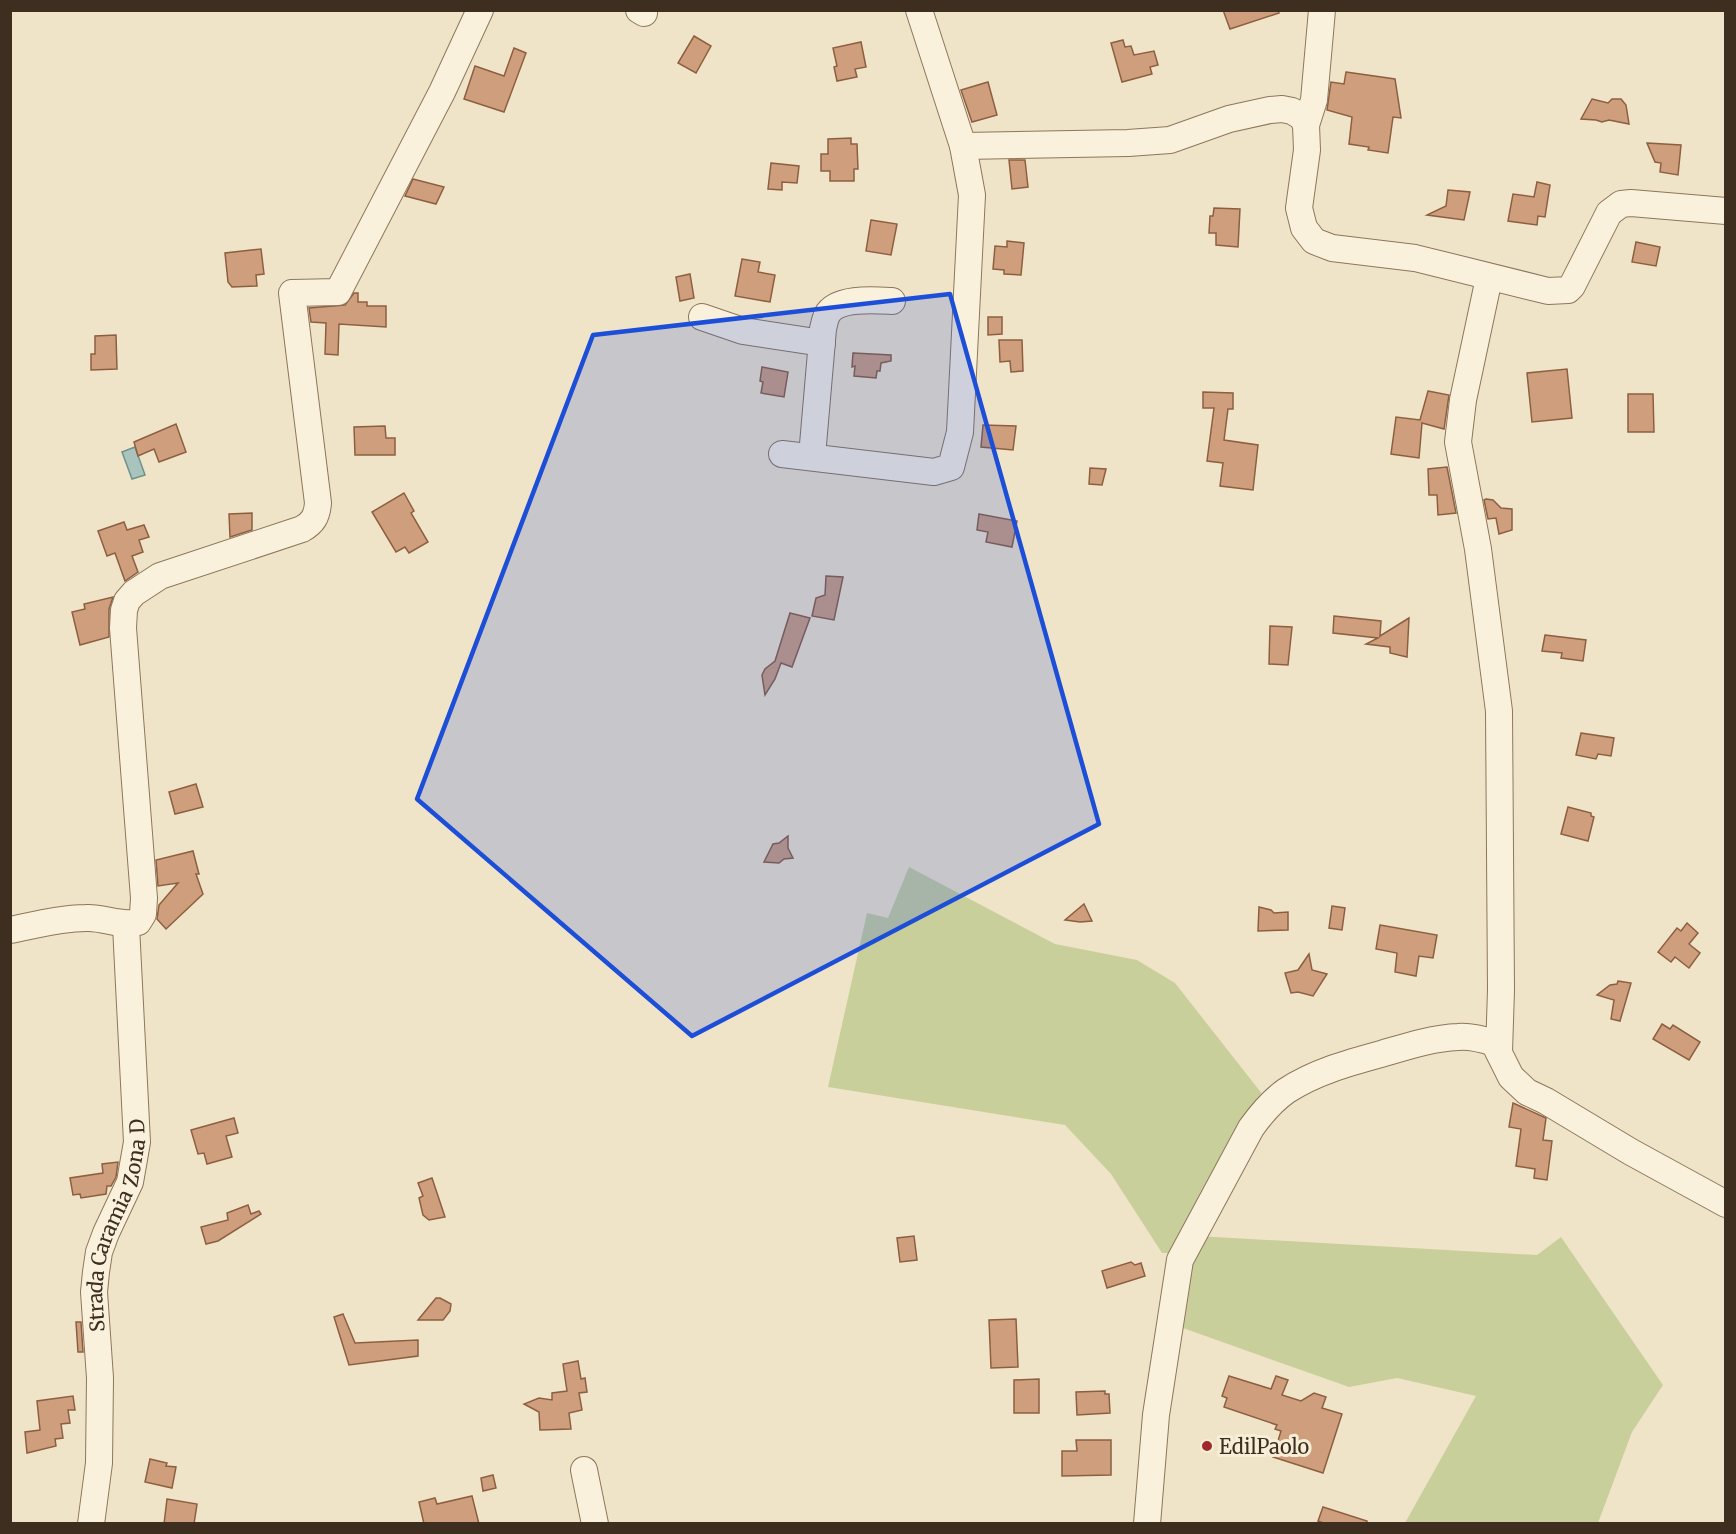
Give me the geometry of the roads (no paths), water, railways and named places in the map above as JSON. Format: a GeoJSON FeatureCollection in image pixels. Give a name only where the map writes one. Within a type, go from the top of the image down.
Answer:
{"type":"FeatureCollection","features":[{"type":"Feature","properties":{"kind":"street"},"geometry":{"type":"LineString","coordinates":[[10,930],[87,917],[111,920],[126,926],[138,922],[143,914],[144,898],[123,628],[127,601],[134,593],[160,576],[311,524],[318,509],[318,503],[292,292],[338,292],[442,92],[480,10]]}},
{"type":"Feature","properties":{"kind":"street"},"geometry":{"type":"LineString","coordinates":[[782,454],[934,472],[951,467],[960,432],[972,195],[963,146],[919,10]]}},
{"type":"Feature","properties":{"kind":"street"},"geometry":{"type":"LineString","coordinates":[[1305,125],[1314,100],[1322,10]]}},
{"type":"Feature","properties":{"kind":"street"},"geometry":{"type":"LineString","coordinates":[[963,146],[1170,140],[1229,118],[1282,109],[1292,111],[1302,117],[1305,125],[1307,150],[1299,208],[1304,228],[1314,241],[1332,248],[1415,258],[1548,291],[1568,290],[1575,282],[1609,213],[1621,204],[1725,212]]}},
{"type":"Feature","properties":{"kind":"street"},"geometry":{"type":"LineString","coordinates":[[1489,278],[1463,400],[1458,442],[1478,549],[1499,711],[1501,990],[1499,1052]]}},
{"type":"Feature","properties":{"kind":"street"},"geometry":{"type":"LineString","coordinates":[[812,456],[822,343],[827,313],[839,304],[866,300],[892,301]]}},
{"type":"Feature","properties":{"kind":"street"},"geometry":{"type":"LineString","coordinates":[[702,317],[743,330],[822,343]]}},
{"type":"Feature","properties":{"kind":"street","name":"Strada Caramia Zona D"},"geometry":{"type":"LineString","coordinates":[[91,1524],[99,1463],[100,1377],[94,1292],[96,1272],[99,1252],[106,1233],[130,1182],[137,1142],[126,926]]}},
{"type":"Feature","properties":{"kind":"street"},"geometry":{"type":"LineString","coordinates":[[1147,1524],[1156,1415],[1180,1260],[1251,1128],[1260,1115],[1285,1092],[1327,1069],[1391,1051],[1458,1037],[1479,1038],[1494,1043],[1511,1077],[1527,1092],[1725,1204]]}},
{"type":"Feature","properties":{"kind":"street"},"geometry":{"type":"LineString","coordinates":[[584,1470],[596,1524]]}},
{"type":"Feature","properties":{"kind":"water"},"geometry":{"type":"Polygon","coordinates":[[[135,447],[145,475],[132,479],[122,452],[135,447]]]}},
{"type":"Feature","properties":{"kind":"place","name":"EdilPaolo"},"geometry":{"type":"Point","coordinates":[1207,1446]}}]}
